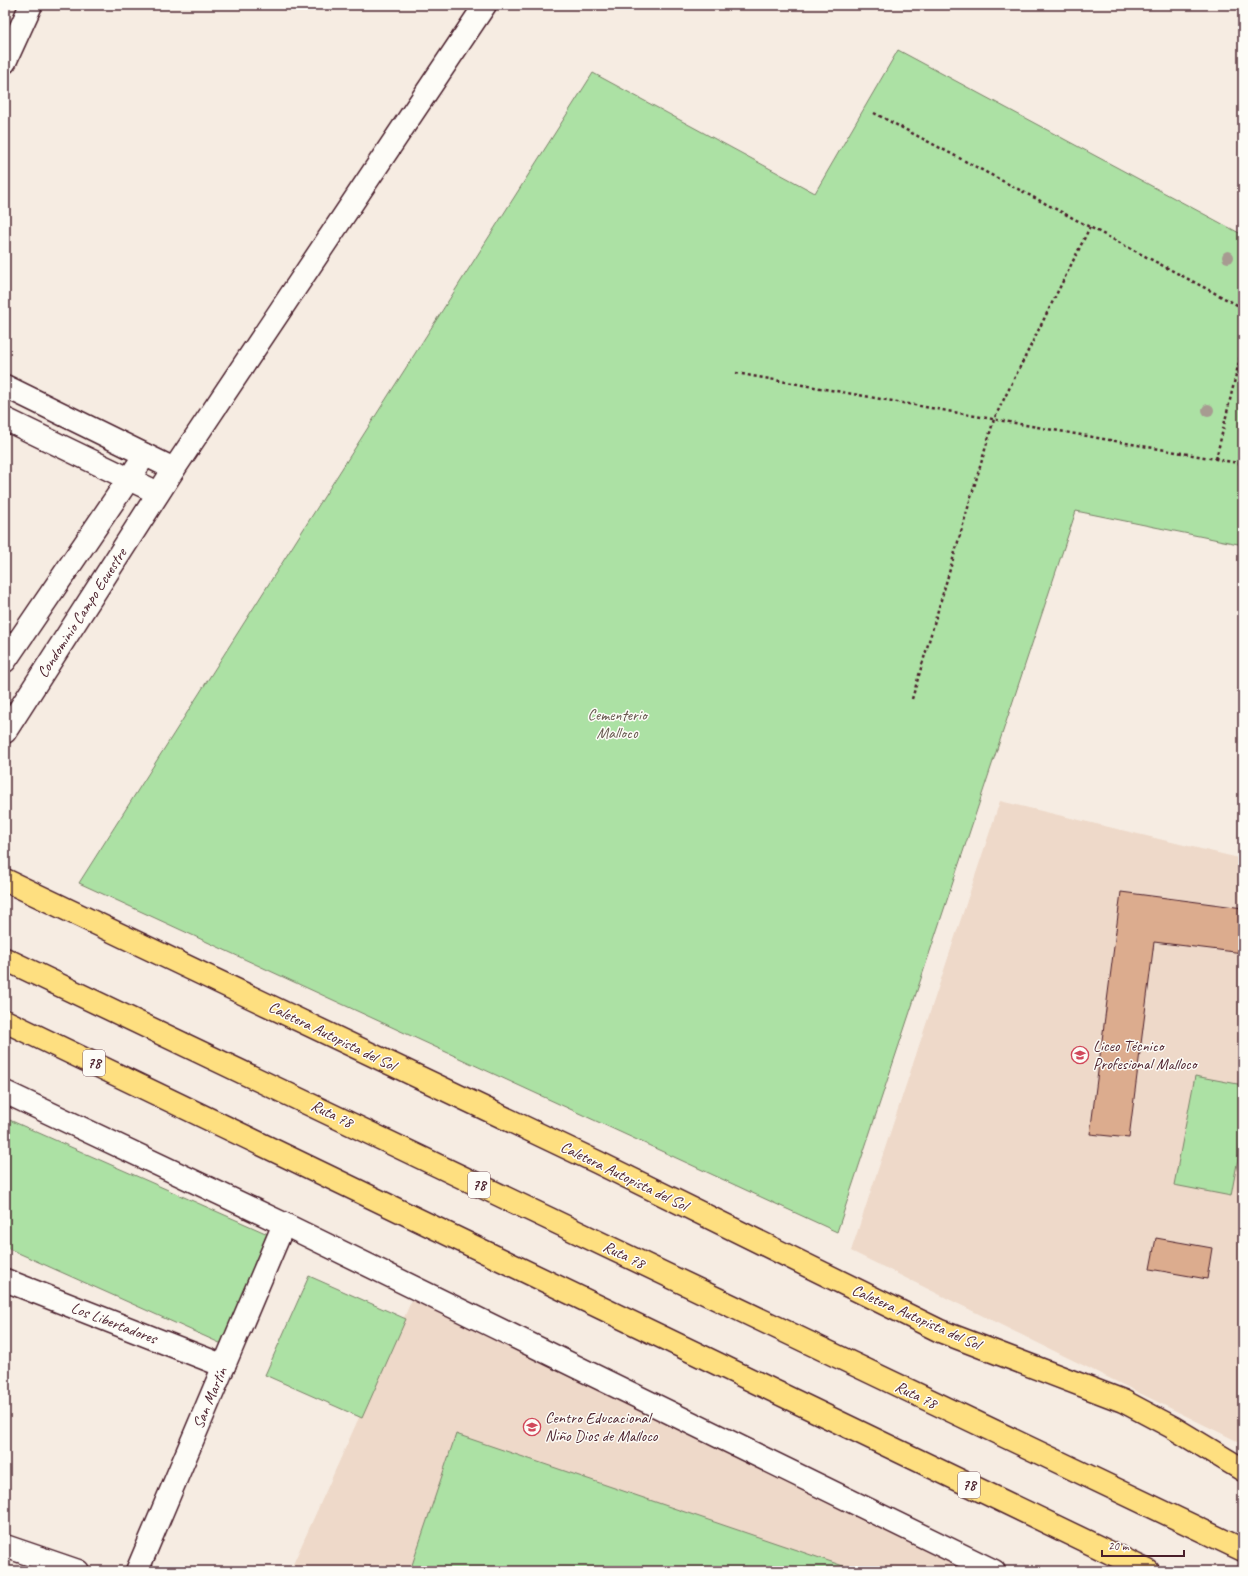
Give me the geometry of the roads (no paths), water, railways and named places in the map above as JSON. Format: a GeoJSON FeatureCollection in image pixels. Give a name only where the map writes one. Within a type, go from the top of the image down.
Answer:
{"type":"FeatureCollection","features":[{"type":"Feature","properties":{"kind":"main road","name":"Caletera Autopista del Sol"},"geometry":{"type":"LineString","coordinates":[[5,880],[597,1162],[940,1331],[1123,1401],[1172,1427],[1243,1470]]}},
{"type":"Feature","properties":{"kind":"main road","name":"Ruta 78"},"geometry":{"type":"LineString","coordinates":[[5,959],[1243,1550]]}},
{"type":"Feature","properties":{"kind":"main road","name":"78"},"geometry":{"type":"LineString","coordinates":[[5,1021],[1148,1571]]}},
{"type":"Feature","properties":{"kind":"street"},"geometry":{"type":"LineString","coordinates":[[5,62],[32,5]]}},
{"type":"Feature","properties":{"kind":"street","name":"Condominio Campo Ecuestre"},"geometry":{"type":"LineString","coordinates":[[5,732],[158,493],[485,5]]}},
{"type":"Feature","properties":{"kind":"street"},"geometry":{"type":"LineString","coordinates":[[5,386],[174,469]]}},
{"type":"Feature","properties":{"kind":"street"},"geometry":{"type":"LineString","coordinates":[[5,419],[128,480],[158,493]]}},
{"type":"Feature","properties":{"kind":"street"},"geometry":{"type":"LineString","coordinates":[[5,661],[145,455]]}},
{"type":"Feature","properties":{"kind":"street"},"geometry":{"type":"LineString","coordinates":[[5,1092],[284,1224],[994,1571]]}},
{"type":"Feature","properties":{"kind":"street","name":"San Martín"},"geometry":{"type":"LineString","coordinates":[[137,1571],[284,1224]]}},
{"type":"Feature","properties":{"kind":"street","name":"Los Libertadores"},"geometry":{"type":"LineString","coordinates":[[5,1280],[224,1366]]}},
{"type":"Feature","properties":{"kind":"street"},"geometry":{"type":"LineString","coordinates":[[5,1546],[78,1571]]}},
{"type":"Feature","properties":{"kind":"place","name":"Liceo Técnico Profesional Malloco"},"geometry":{"type":"Point","coordinates":[1080,1055]}},
{"type":"Feature","properties":{"kind":"place","name":"Centro Educacional Niño Dios de Malloco"},"geometry":{"type":"Point","coordinates":[532,1427]}},
{"type":"Feature","properties":{"kind":"park label","name":"Cementerio Malloco"},"geometry":{"type":"Point","coordinates":[617,724]}}]}
